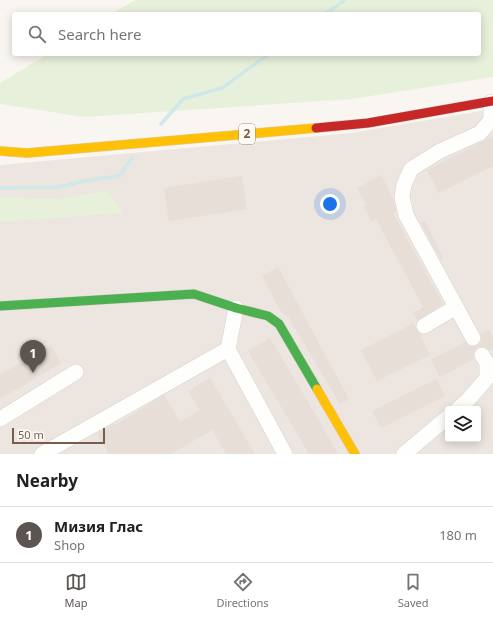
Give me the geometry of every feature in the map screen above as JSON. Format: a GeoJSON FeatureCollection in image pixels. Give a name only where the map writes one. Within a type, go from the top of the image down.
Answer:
{"type":"FeatureCollection","features":[{"type":"Feature","properties":{"kind":"main road","name":"2"},"geometry":{"type":"LineString","coordinates":[[0,151],[27,153],[133,145],[368,123],[492,102]]}},
{"type":"Feature","properties":{"kind":"main road"},"geometry":{"type":"LineString","coordinates":[[0,306],[194,294],[236,308],[268,316],[279,324],[355,454]]}},
{"type":"Feature","properties":{"kind":"street"},"geometry":{"type":"LineString","coordinates":[[473,338],[406,215],[402,197],[404,185],[411,169],[440,151],[480,133],[491,120],[492,102]]}},
{"type":"Feature","properties":{"kind":"street"},"geometry":{"type":"LineString","coordinates":[[424,326],[456,307]]}},
{"type":"Feature","properties":{"kind":"street"},"geometry":{"type":"LineString","coordinates":[[236,308],[228,349],[285,454]]}},
{"type":"Feature","properties":{"kind":"street"},"geometry":{"type":"LineString","coordinates":[[42,454],[228,349]]}},
{"type":"Feature","properties":{"kind":"street"},"geometry":{"type":"LineString","coordinates":[[461,406],[487,378],[486,363],[482,355]]}},
{"type":"Feature","properties":{"kind":"street"},"geometry":{"type":"LineString","coordinates":[[0,419],[76,372]]}},
{"type":"Feature","properties":{"kind":"street"},"geometry":{"type":"LineString","coordinates":[[404,454],[445,420]]}},
{"type":"Feature","properties":{"kind":"shaded area"},"geometry":{"type":"Polygon","coordinates":[[[493,109],[493,454],[0,454],[0,165],[352,133],[493,109]]]}},
{"type":"Feature","properties":{"kind":"green space"},"geometry":{"type":"Polygon","coordinates":[[[135,0],[493,0],[493,77],[351,99],[84,117],[0,104],[0,83],[45,56],[481,56],[481,12],[115,12],[135,0]]]}},
{"type":"Feature","properties":{"kind":"green space"},"geometry":{"type":"Polygon","coordinates":[[[106,191],[121,209],[122,213],[0,222],[0,197],[54,199],[106,191]]]}},
{"type":"Feature","properties":{"kind":"building"},"geometry":{"type":"Polygon","coordinates":[[[493,136],[493,166],[439,193],[427,170],[493,136]]]}},
{"type":"Feature","properties":{"kind":"building"},"geometry":{"type":"Polygon","coordinates":[[[381,175],[393,198],[396,211],[393,213],[443,304],[417,321],[413,313],[423,307],[376,219],[371,221],[364,207],[367,206],[357,188],[381,175]]]}},
{"type":"Feature","properties":{"kind":"building"},"geometry":{"type":"Polygon","coordinates":[[[242,176],[247,209],[169,221],[164,188],[242,176]]]}},
{"type":"Feature","properties":{"kind":"building"},"geometry":{"type":"Polygon","coordinates":[[[425,221],[443,258],[441,260],[421,223],[425,221]]]}},
{"type":"Feature","properties":{"kind":"building"},"geometry":{"type":"Polygon","coordinates":[[[278,267],[349,399],[340,404],[289,318],[280,310],[262,276],[278,267]]]}},
{"type":"Feature","properties":{"kind":"building"},"geometry":{"type":"Polygon","coordinates":[[[414,323],[430,355],[377,381],[361,350],[414,323]]]}},
{"type":"Feature","properties":{"kind":"building"},"geometry":{"type":"Polygon","coordinates":[[[489,330],[493,337],[493,349],[490,351],[486,347],[478,347],[474,351],[474,359],[440,377],[431,360],[465,342],[469,346],[477,346],[481,342],[481,334],[489,330]]]}},
{"type":"Feature","properties":{"kind":"building"},"geometry":{"type":"Polygon","coordinates":[[[270,338],[338,454],[309,454],[248,351],[270,338]]]}},
{"type":"Feature","properties":{"kind":"building"},"geometry":{"type":"Polygon","coordinates":[[[51,345],[61,363],[0,399],[0,375],[51,345]]]}},
{"type":"Feature","properties":{"kind":"building"},"geometry":{"type":"Polygon","coordinates":[[[210,378],[255,454],[226,454],[212,430],[171,454],[109,454],[97,433],[114,424],[115,425],[164,395],[180,422],[200,410],[188,391],[210,378]]]}},
{"type":"Feature","properties":{"kind":"building"},"geometry":{"type":"Polygon","coordinates":[[[436,379],[445,396],[381,428],[372,411],[436,379]]]}},
{"type":"Feature","properties":{"kind":"waterway"},"geometry":{"type":"LineString","coordinates":[[328,12],[345,0]]}},
{"type":"Feature","properties":{"kind":"waterway"},"geometry":{"type":"LineString","coordinates":[[161,124],[183,99],[222,88],[266,56]]}},
{"type":"Feature","properties":{"kind":"waterway"},"geometry":{"type":"LineString","coordinates":[[0,188],[60,187],[84,181],[119,176],[132,158]]}},
{"type":"Feature","properties":{"kind":"traffic: fast"},"geometry":{"type":"LineString","coordinates":[[0,306],[194,294],[236,308],[268,316],[279,324],[317,389]]}},
{"type":"Feature","properties":{"kind":"traffic: slow"},"geometry":{"type":"LineString","coordinates":[[0,151],[27,153],[316,128]]}},
{"type":"Feature","properties":{"kind":"traffic: slow"},"geometry":{"type":"LineString","coordinates":[[317,389],[355,454]]}},
{"type":"Feature","properties":{"kind":"traffic: jam"},"geometry":{"type":"LineString","coordinates":[[316,128],[368,123],[493,101]]}},
{"type":"Feature","properties":{"kind":"place","name":"Мизия Глас"},"geometry":{"type":"Point","coordinates":[33,373]}}]}
